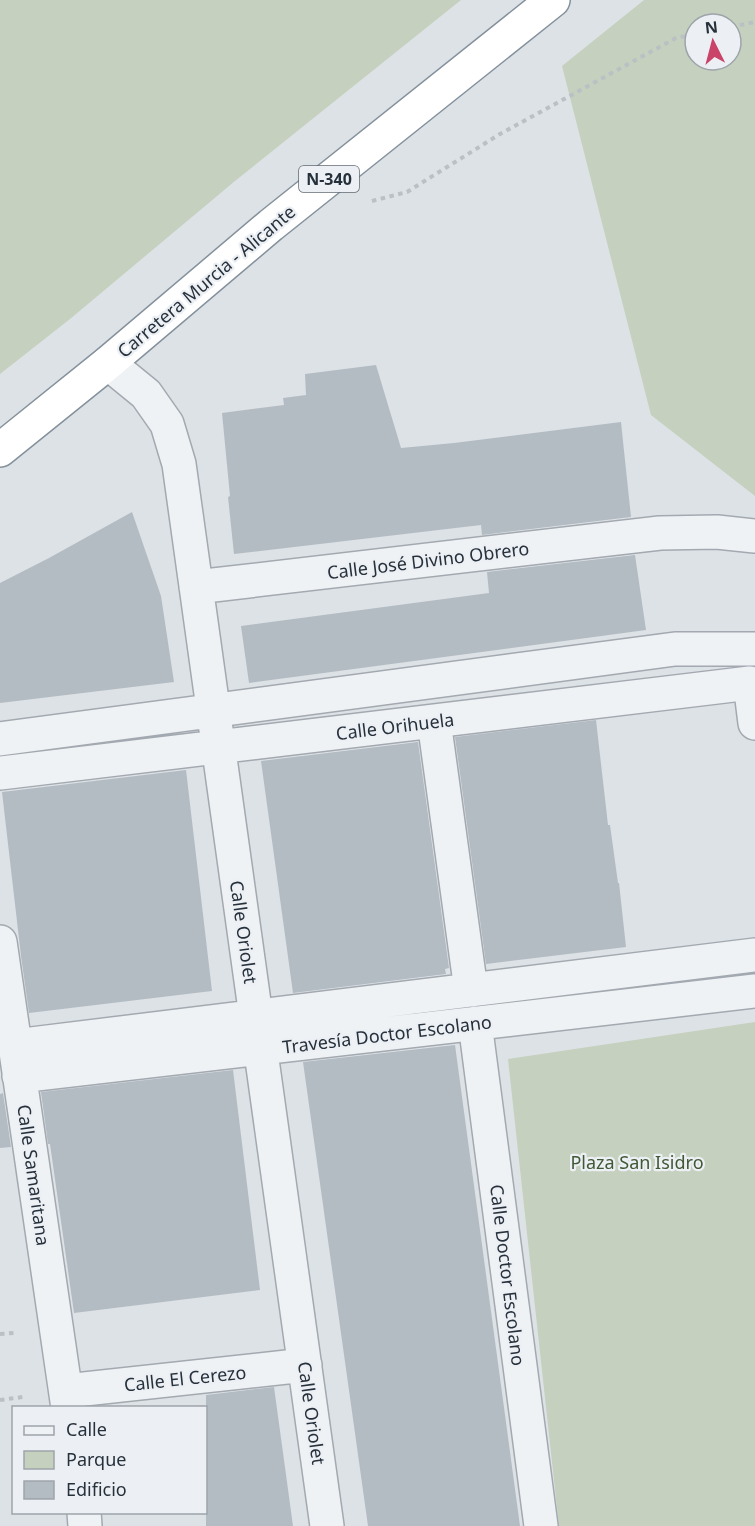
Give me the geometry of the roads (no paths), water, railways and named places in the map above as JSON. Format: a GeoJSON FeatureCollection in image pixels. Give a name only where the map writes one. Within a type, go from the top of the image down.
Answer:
{"type":"FeatureCollection","features":[{"type":"Feature","properties":{"kind":"highway","name":"Carretera Murcia - Alicante"},"geometry":{"type":"LineString","coordinates":[[0,450],[108,363],[271,225],[553,0]]}},
{"type":"Feature","properties":{"kind":"street","name":"Calle Oriolet"},"geometry":{"type":"LineString","coordinates":[[108,363],[146,394],[167,424],[179,464],[327,1526]]}},
{"type":"Feature","properties":{"kind":"street","name":"Calle José Divino Obrero"},"geometry":{"type":"LineString","coordinates":[[196,587],[660,534],[717,532],[755,536]]}},
{"type":"Feature","properties":{"kind":"street"},"geometry":{"type":"LineString","coordinates":[[0,739],[675,649],[755,649]]}},
{"type":"Feature","properties":{"kind":"street","name":"Calle Orihuela"},"geometry":{"type":"LineString","coordinates":[[0,773],[434,721],[752,677],[755,723]]}},
{"type":"Feature","properties":{"kind":"street"},"geometry":{"type":"LineString","coordinates":[[434,721],[471,990]]}},
{"type":"Feature","properties":{"kind":"street","name":"Calle Samaritana"},"geometry":{"type":"LineString","coordinates":[[0,942],[67,1399]]}},
{"type":"Feature","properties":{"kind":"street"},"geometry":{"type":"LineString","coordinates":[[17,1061],[256,1016],[755,956]]}},
{"type":"Feature","properties":{"kind":"street","name":"Travesía Doctor Escolano"},"geometry":{"type":"LineString","coordinates":[[17,1061],[261,1048],[755,991]]}},
{"type":"Feature","properties":{"kind":"street","name":"Calle Doctor Escolano"},"geometry":{"type":"LineString","coordinates":[[476,1023],[541,1526]]}},
{"type":"Feature","properties":{"kind":"street","name":"Calle El Cerezo"},"geometry":{"type":"LineString","coordinates":[[67,1399],[305,1365]]}},
{"type":"Feature","properties":{"kind":"park label","name":"Plaza San Isidro"},"geometry":{"type":"Point","coordinates":[637,1162]}}]}
